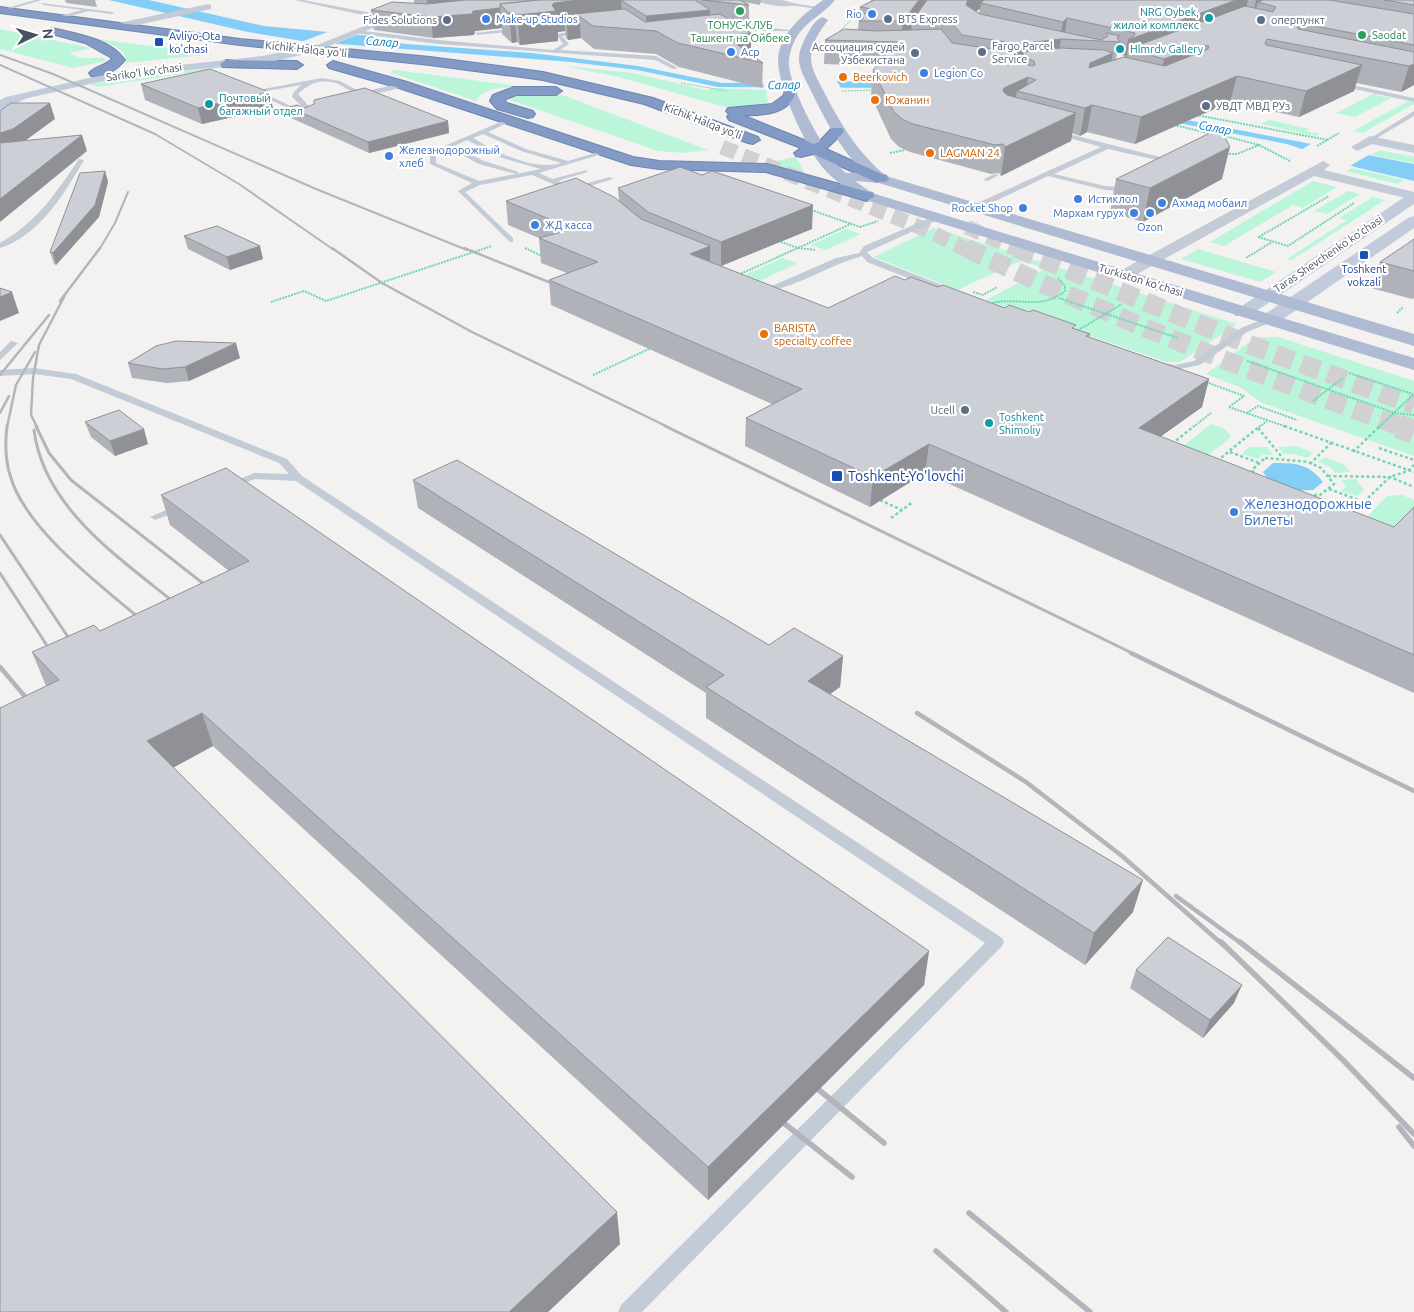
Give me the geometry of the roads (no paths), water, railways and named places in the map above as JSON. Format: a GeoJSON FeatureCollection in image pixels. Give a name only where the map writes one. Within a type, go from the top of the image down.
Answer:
{"type":"FeatureCollection","features":[{"type":"Feature","properties":{"kind":"highway","name":"Kichik Halqa yo'li"},"geometry":{"type":"LineString","coordinates":[[1,14],[53,17],[311,52],[416,69],[516,81],[575,94],[626,110]]}},
{"type":"Feature","properties":{"kind":"highway","name":"Kichik Halqa yo'li"},"geometry":{"type":"LineString","coordinates":[[1,14],[21,24],[255,54],[287,57],[311,52],[348,53],[430,60],[533,74],[609,90],[680,111],[747,149]]}},
{"type":"Feature","properties":{"kind":"highway"},"geometry":{"type":"LineString","coordinates":[[53,17],[26,18],[20,21],[21,24],[91,42],[118,57],[119,60],[114,65],[95,73]]}},
{"type":"Feature","properties":{"kind":"highway"},"geometry":{"type":"LineString","coordinates":[[226,64],[311,52],[378,77],[602,153],[652,165],[767,168],[867,196]]}},
{"type":"Feature","properties":{"kind":"highway"},"geometry":{"type":"LineString","coordinates":[[348,53],[548,68],[615,81],[689,102]]}},
{"type":"Feature","properties":{"kind":"highway"},"geometry":{"type":"LineString","coordinates":[[416,69],[410,65],[430,60]]}},
{"type":"Feature","properties":{"kind":"highway"},"geometry":{"type":"LineString","coordinates":[[320,68],[378,77]]}},
{"type":"Feature","properties":{"kind":"highway"},"geometry":{"type":"LineString","coordinates":[[789,85],[787,100],[769,109],[719,110],[804,137],[815,149],[881,179]]}},
{"type":"Feature","properties":{"kind":"highway"},"geometry":{"type":"LineString","coordinates":[[575,94],[545,90],[519,91],[502,95],[497,101],[502,106],[654,153],[683,156],[747,149],[777,153],[804,137]]}},
{"type":"Feature","properties":{"kind":"highway"},"geometry":{"type":"LineString","coordinates":[[705,165],[777,153],[815,149],[829,141],[837,132]]}},
{"type":"Feature","properties":{"kind":"main road"},"geometry":{"type":"LineString","coordinates":[[804,137],[789,85],[784,58],[795,31],[830,0]]}},
{"type":"Feature","properties":{"kind":"main road"},"geometry":{"type":"LineString","coordinates":[[845,2],[824,18],[815,30],[807,46],[805,60],[814,84],[837,132],[859,160],[881,179]]}},
{"type":"Feature","properties":{"kind":"main road","name":"Sariko'l ko'chasi"},"geometry":{"type":"LineString","coordinates":[[3,99],[95,73],[174,61],[255,54],[311,52]]}},
{"type":"Feature","properties":{"kind":"main road","name":"Sariko'l ko'chasi"},"geometry":{"type":"LineString","coordinates":[[3,99],[106,77],[164,68],[226,64],[287,57]]}},
{"type":"Feature","properties":{"kind":"main road","name":"Turkiston ko'chasi"},"geometry":{"type":"LineString","coordinates":[[815,149],[833,170],[867,196],[1414,364]]}},
{"type":"Feature","properties":{"kind":"main road"},"geometry":{"type":"LineString","coordinates":[[848,183],[848,178],[855,176],[881,179]]}},
{"type":"Feature","properties":{"kind":"main road","name":"Turkiston ko'chasi"},"geometry":{"type":"LineString","coordinates":[[881,179],[1414,340]]}},
{"type":"Feature","properties":{"kind":"main road","name":"Taras Shevchenko ko'chasi"},"geometry":{"type":"LineString","coordinates":[[1242,312],[1414,196]]}},
{"type":"Feature","properties":{"kind":"main road","name":"Taras Shevchenko ko'chasi"},"geometry":{"type":"LineString","coordinates":[[1269,320],[1414,221]]}},
{"type":"Feature","properties":{"kind":"street"},"geometry":{"type":"LineString","coordinates":[[311,52],[426,0]]}},
{"type":"Feature","properties":{"kind":"street"},"geometry":{"type":"LineString","coordinates":[[389,17],[436,0]]}},
{"type":"Feature","properties":{"kind":"street"},"geometry":{"type":"LineString","coordinates":[[760,0],[789,3]]}},
{"type":"Feature","properties":{"kind":"street"},"geometry":{"type":"LineString","coordinates":[[119,26],[208,7]]}},
{"type":"Feature","properties":{"kind":"street"},"geometry":{"type":"LineString","coordinates":[[389,17],[421,19]]}},
{"type":"Feature","properties":{"kind":"street"},"geometry":{"type":"LineString","coordinates":[[807,46],[875,50]]}},
{"type":"Feature","properties":{"kind":"street"},"geometry":{"type":"LineString","coordinates":[[1357,147],[1370,140],[1414,149]]}},
{"type":"Feature","properties":{"kind":"street"},"geometry":{"type":"LineString","coordinates":[[1124,275],[1317,168],[1354,182],[1414,196]]}},
{"type":"Feature","properties":{"kind":"lane"},"geometry":{"type":"LineString","coordinates":[[296,0],[358,13],[389,17]]}},
{"type":"Feature","properties":{"kind":"lane"},"geometry":{"type":"LineString","coordinates":[[1,14],[41,2],[112,13]]}},
{"type":"Feature","properties":{"kind":"lane"},"geometry":{"type":"LineString","coordinates":[[789,3],[819,8]]}},
{"type":"Feature","properties":{"kind":"lane"},"geometry":{"type":"LineString","coordinates":[[53,17],[89,10]]}},
{"type":"Feature","properties":{"kind":"lane"},"geometry":{"type":"LineString","coordinates":[[747,20],[760,28]]}},
{"type":"Feature","properties":{"kind":"lane"},"geometry":{"type":"LineString","coordinates":[[438,42],[469,38],[478,34],[526,28]]}},
{"type":"Feature","properties":{"kind":"lane"},"geometry":{"type":"LineString","coordinates":[[722,32],[760,28],[795,31]]}},
{"type":"Feature","properties":{"kind":"lane"},"geometry":{"type":"LineString","coordinates":[[552,31],[566,44],[555,51]]}},
{"type":"Feature","properties":{"kind":"lane"},"geometry":{"type":"LineString","coordinates":[[353,32],[438,42],[656,58]]}},
{"type":"Feature","properties":{"kind":"lane"},"geometry":{"type":"LineString","coordinates":[[558,35],[587,32]]}},
{"type":"Feature","properties":{"kind":"lane"},"geometry":{"type":"LineString","coordinates":[[478,34],[489,46]]}},
{"type":"Feature","properties":{"kind":"lane"},"geometry":{"type":"LineString","coordinates":[[649,53],[676,68]]}},
{"type":"Feature","properties":{"kind":"lane"},"geometry":{"type":"LineString","coordinates":[[307,84],[295,94],[295,97],[312,113],[306,114],[255,91],[307,84],[318,80],[332,80],[355,91],[366,93],[403,85]]}},
{"type":"Feature","properties":{"kind":"lane"},"geometry":{"type":"LineString","coordinates":[[1327,81],[1414,100]]}},
{"type":"Feature","properties":{"kind":"lane"},"geometry":{"type":"LineString","coordinates":[[1370,140],[1414,113]]}},
{"type":"Feature","properties":{"kind":"lane"},"geometry":{"type":"LineString","coordinates":[[478,182],[433,164],[433,155],[446,147],[507,121]]}},
{"type":"Feature","properties":{"kind":"lane"},"geometry":{"type":"LineString","coordinates":[[484,132],[507,144],[541,157],[568,162]]}},
{"type":"Feature","properties":{"kind":"lane"},"geometry":{"type":"LineString","coordinates":[[1052,132],[1182,164]]}},
{"type":"Feature","properties":{"kind":"lane"},"geometry":{"type":"LineString","coordinates":[[471,137],[532,160],[558,165]]}},
{"type":"Feature","properties":{"kind":"lane"},"geometry":{"type":"LineString","coordinates":[[471,137],[487,150],[521,164],[549,168]]}},
{"type":"Feature","properties":{"kind":"lane"},"geometry":{"type":"LineString","coordinates":[[460,142],[476,153],[510,167],[533,173],[584,196]]}},
{"type":"Feature","properties":{"kind":"lane"},"geometry":{"type":"LineString","coordinates":[[446,147],[499,170],[533,173]]}},
{"type":"Feature","properties":{"kind":"lane"},"geometry":{"type":"LineString","coordinates":[[446,147],[455,159],[476,168],[510,177]]}},
{"type":"Feature","properties":{"kind":"lane"},"geometry":{"type":"LineString","coordinates":[[974,208],[1107,147]]}},
{"type":"Feature","properties":{"kind":"lane"},"geometry":{"type":"LineString","coordinates":[[510,240],[461,191],[478,182],[533,173],[602,153]]}},
{"type":"Feature","properties":{"kind":"lane"},"geometry":{"type":"LineString","coordinates":[[0,246],[20,237],[62,192],[81,160]]}},
{"type":"Feature","properties":{"kind":"lane"},"geometry":{"type":"LineString","coordinates":[[551,181],[585,171]]}},
{"type":"Feature","properties":{"kind":"lane"},"geometry":{"type":"LineString","coordinates":[[1047,174],[1119,191],[1131,190],[1140,186]]}},
{"type":"Feature","properties":{"kind":"lane"},"geometry":{"type":"LineString","coordinates":[[986,180],[996,175]]}},
{"type":"Feature","properties":{"kind":"lane"},"geometry":{"type":"LineString","coordinates":[[571,190],[610,179]]}},
{"type":"Feature","properties":{"kind":"lane"},"geometry":{"type":"LineString","coordinates":[[733,277],[759,287],[770,288],[839,260],[862,254],[862,251],[866,248],[937,217]]}},
{"type":"Feature","properties":{"kind":"lane"},"geometry":{"type":"LineString","coordinates":[[862,254],[870,260],[988,304]]}},
{"type":"Feature","properties":{"kind":"lane"},"geometry":{"type":"LineString","coordinates":[[1242,312],[1243,330]]}},
{"type":"Feature","properties":{"kind":"lane"},"geometry":{"type":"LineString","coordinates":[[1157,364],[1180,368],[1196,364],[1243,330],[1269,320]]}},
{"type":"Feature","properties":{"kind":"lane"},"geometry":{"type":"LineString","coordinates":[[0,357],[14,343]]}},
{"type":"Feature","properties":{"kind":"lane"},"geometry":{"type":"LineString","coordinates":[[0,373],[34,371],[73,376],[283,461],[298,478],[996,942],[628,1312]]}},
{"type":"Feature","properties":{"kind":"lane"},"geometry":{"type":"LineString","coordinates":[[218,491],[254,476],[298,478]]}},
{"type":"Feature","properties":{"kind":"lane"},"geometry":{"type":"LineString","coordinates":[[155,517],[191,502]]}},
{"type":"Feature","properties":{"kind":"water","name":"Салар"},"geometry":{"type":"Polygon","coordinates":[[[109,0],[149,0],[264,26],[370,36],[368,37],[406,44],[532,53],[638,66],[722,83],[840,81],[912,84],[1156,114],[1414,164],[1414,181],[1355,167],[1287,144],[1147,117],[900,88],[718,87],[637,70],[571,62],[302,41],[248,32],[109,0]]]}},
{"type":"Feature","properties":{"kind":"water"},"geometry":{"type":"Polygon","coordinates":[[[1273,463],[1301,465],[1312,471],[1323,482],[1313,490],[1293,491],[1270,482],[1263,472],[1273,463]]]}},
{"type":"Feature","properties":{"kind":"tunnel"},"geometry":{"type":"LineString","coordinates":[[722,147],[927,230],[968,250]]}},
{"type":"Feature","properties":{"kind":"tunnel"},"geometry":{"type":"LineString","coordinates":[[967,227],[1019,250]]}},
{"type":"Feature","properties":{"kind":"tunnel"},"geometry":{"type":"LineString","coordinates":[[966,248],[1073,297],[1182,343],[1402,427]]}},
{"type":"Feature","properties":{"kind":"tunnel"},"geometry":{"type":"LineString","coordinates":[[1016,248],[1245,343],[1414,405]]}},
{"type":"Feature","properties":{"kind":"tunnel"},"geometry":{"type":"LineString","coordinates":[[1398,426],[1414,432]]}},
{"type":"Feature","properties":{"kind":"railway"},"geometry":{"type":"LineString","coordinates":[[0,55],[53,74],[316,189],[467,250]]}},
{"type":"Feature","properties":{"kind":"railway"},"geometry":{"type":"LineString","coordinates":[[0,65],[155,134],[239,184],[334,250]]}},
{"type":"Feature","properties":{"kind":"railway"},"geometry":{"type":"LineString","coordinates":[[99,250],[115,223],[128,192]]}},
{"type":"Feature","properties":{"kind":"railway"},"geometry":{"type":"LineString","coordinates":[[60,301],[100,248]]}},
{"type":"Feature","properties":{"kind":"railway"},"geometry":{"type":"LineString","coordinates":[[332,248],[382,283],[472,332],[668,427]]}},
{"type":"Feature","properties":{"kind":"railway"},"geometry":{"type":"LineString","coordinates":[[464,248],[561,287]]}},
{"type":"Feature","properties":{"kind":"railway"},"geometry":{"type":"LineString","coordinates":[[37,427],[31,415],[33,378],[39,345],[65,295]]}},
{"type":"Feature","properties":{"kind":"railway"},"geometry":{"type":"LineString","coordinates":[[0,375],[49,315]]}},
{"type":"Feature","properties":{"kind":"railway"},"geometry":{"type":"LineString","coordinates":[[7,427],[16,385],[35,352]]}},
{"type":"Feature","properties":{"kind":"railway"},"geometry":{"type":"LineString","coordinates":[[0,413],[9,396]]}},
{"type":"Feature","properties":{"kind":"railway"},"geometry":{"type":"LineString","coordinates":[[7,426],[6,451],[8,469],[18,496],[32,516],[48,537],[67,556],[145,623]]}},
{"type":"Feature","properties":{"kind":"railway"},"geometry":{"type":"LineString","coordinates":[[36,426],[49,453],[71,480],[214,592]]}},
{"type":"Feature","properties":{"kind":"railway"},"geometry":{"type":"LineString","coordinates":[[665,426],[1134,654]]}},
{"type":"Feature","properties":{"kind":"railway"},"geometry":{"type":"LineString","coordinates":[[34,430],[41,459],[53,485],[70,509],[112,552],[181,608]]}},
{"type":"Feature","properties":{"kind":"railway"},"geometry":{"type":"LineString","coordinates":[[0,535],[68,637]]}},
{"type":"Feature","properties":{"kind":"railway"},"geometry":{"type":"LineString","coordinates":[[0,573],[46,644]]}},
{"type":"Feature","properties":{"kind":"railway"},"geometry":{"type":"LineString","coordinates":[[1131,653],[1414,791]]}},
{"type":"Feature","properties":{"kind":"railway"},"geometry":{"type":"LineString","coordinates":[[0,667],[34,707]]}},
{"type":"Feature","properties":{"kind":"railway"},"geometry":{"type":"LineString","coordinates":[[917,713],[1026,782],[1122,856],[1222,944]]}},
{"type":"Feature","properties":{"kind":"railway"},"geometry":{"type":"LineString","coordinates":[[1176,896],[1242,944]]}},
{"type":"Feature","properties":{"kind":"railway"},"geometry":{"type":"LineString","coordinates":[[1221,942],[1343,1060],[1414,1134]]}},
{"type":"Feature","properties":{"kind":"railway"},"geometry":{"type":"LineString","coordinates":[[1240,942],[1414,1078]]}},
{"type":"Feature","properties":{"kind":"railway"},"geometry":{"type":"LineString","coordinates":[[819,1090],[884,1143]]}},
{"type":"Feature","properties":{"kind":"railway"},"geometry":{"type":"LineString","coordinates":[[785,1124],[852,1177]]}},
{"type":"Feature","properties":{"kind":"railway"},"geometry":{"type":"LineString","coordinates":[[1399,1127],[1414,1146]]}},
{"type":"Feature","properties":{"kind":"railway"},"geometry":{"type":"LineString","coordinates":[[969,1213],[1090,1312]]}},
{"type":"Feature","properties":{"kind":"railway"},"geometry":{"type":"LineString","coordinates":[[936,1251],[1006,1312]]}},
{"type":"Feature","properties":{"kind":"place","name":"ТОНУС-КЛУБ Ташкент на Ойбеке"},"geometry":{"type":"Point","coordinates":[740,11]}},
{"type":"Feature","properties":{"kind":"place","name":"Rio"},"geometry":{"type":"Point","coordinates":[872,14]}},
{"type":"Feature","properties":{"kind":"place","name":"NRG Oybek, жилой комплекс"},"geometry":{"type":"Point","coordinates":[1209,18]}},
{"type":"Feature","properties":{"kind":"place","name":"Make-up Studios"},"geometry":{"type":"Point","coordinates":[486,19]}},
{"type":"Feature","properties":{"kind":"place","name":"BTS Express"},"geometry":{"type":"Point","coordinates":[888,19]}},
{"type":"Feature","properties":{"kind":"place","name":"Fides Solutions"},"geometry":{"type":"Point","coordinates":[447,20]}},
{"type":"Feature","properties":{"kind":"place","name":"оперпункт"},"geometry":{"type":"Point","coordinates":[1261,20]}},
{"type":"Feature","properties":{"kind":"place","name":"Saodat"},"geometry":{"type":"Point","coordinates":[1362,35]}},
{"type":"Feature","properties":{"kind":"place","name":"Avliyo-Ota ko'chasi"},"geometry":{"type":"Point","coordinates":[159,42]}},
{"type":"Feature","properties":{"kind":"place","name":"Hlmrdv Gallery"},"geometry":{"type":"Point","coordinates":[1120,49]}},
{"type":"Feature","properties":{"kind":"place","name":"Аср"},"geometry":{"type":"Point","coordinates":[731,52]}},
{"type":"Feature","properties":{"kind":"place","name":"Fargo Parcel Service"},"geometry":{"type":"Point","coordinates":[982,52]}},
{"type":"Feature","properties":{"kind":"place","name":"Ассоциация судей Узбекистана"},"geometry":{"type":"Point","coordinates":[915,53]}},
{"type":"Feature","properties":{"kind":"place","name":"Legion Co"},"geometry":{"type":"Point","coordinates":[924,73]}},
{"type":"Feature","properties":{"kind":"place","name":"Beerkovich"},"geometry":{"type":"Point","coordinates":[843,77]}},
{"type":"Feature","properties":{"kind":"place","name":"Южанин"},"geometry":{"type":"Point","coordinates":[875,100]}},
{"type":"Feature","properties":{"kind":"place","name":"Почтовый багажный отдел"},"geometry":{"type":"Point","coordinates":[209,104]}},
{"type":"Feature","properties":{"kind":"place","name":"УВДТ МВД РУз"},"geometry":{"type":"Point","coordinates":[1206,106]}},
{"type":"Feature","properties":{"kind":"place","name":"LAGMAN 24"},"geometry":{"type":"Point","coordinates":[930,153]}},
{"type":"Feature","properties":{"kind":"place","name":"Железнодорожный хлеб"},"geometry":{"type":"Point","coordinates":[389,156]}},
{"type":"Feature","properties":{"kind":"place","name":"Истиклол"},"geometry":{"type":"Point","coordinates":[1078,199]}},
{"type":"Feature","properties":{"kind":"place","name":"Ахмад мобаил"},"geometry":{"type":"Point","coordinates":[1162,203]}},
{"type":"Feature","properties":{"kind":"place","name":"Rocket Shop"},"geometry":{"type":"Point","coordinates":[1023,208]}},
{"type":"Feature","properties":{"kind":"place","name":"Мархам гурух"},"geometry":{"type":"Point","coordinates":[1134,213]}},
{"type":"Feature","properties":{"kind":"place","name":"Ozon"},"geometry":{"type":"Point","coordinates":[1150,213]}},
{"type":"Feature","properties":{"kind":"place","name":"ЖД касса"},"geometry":{"type":"Point","coordinates":[535,225]}},
{"type":"Feature","properties":{"kind":"place","name":"Toshkent vokzali"},"geometry":{"type":"Point","coordinates":[1364,255]}},
{"type":"Feature","properties":{"kind":"place","name":"BARISTA specialty coffee"},"geometry":{"type":"Point","coordinates":[764,334]}},
{"type":"Feature","properties":{"kind":"place","name":"Ucell"},"geometry":{"type":"Point","coordinates":[965,410]}},
{"type":"Feature","properties":{"kind":"place","name":"Toshkent Shimoliy"},"geometry":{"type":"Point","coordinates":[989,423]}},
{"type":"Feature","properties":{"kind":"place","name":"Toshkent-Yo'lovchi"},"geometry":{"type":"Point","coordinates":[837,476]}},
{"type":"Feature","properties":{"kind":"place","name":"Железнодорожные Билеты"},"geometry":{"type":"Point","coordinates":[1234,512]}}]}
